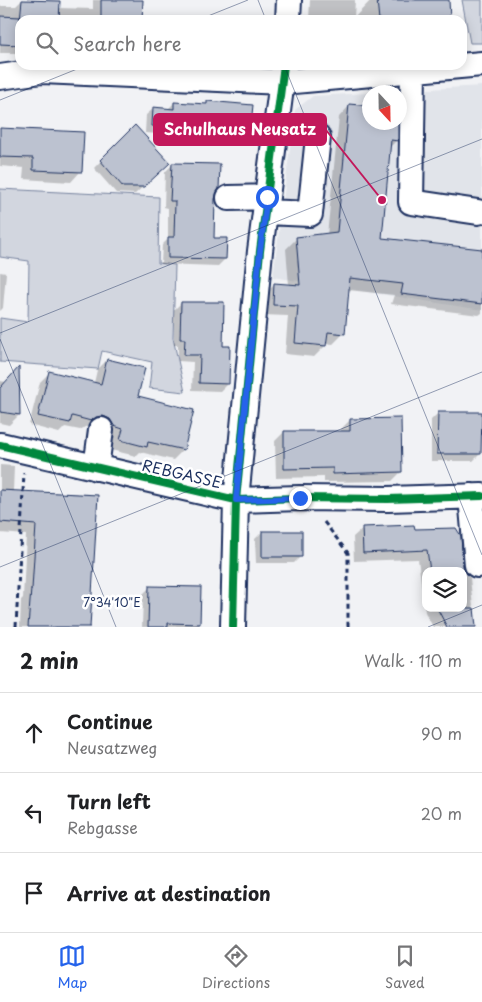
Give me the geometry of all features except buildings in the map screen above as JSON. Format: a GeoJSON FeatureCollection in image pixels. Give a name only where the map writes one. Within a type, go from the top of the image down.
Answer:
{"type":"FeatureCollection","features":[{"type":"Feature","properties":{"kind":"street"},"geometry":{"type":"LineString","coordinates":[[288,15],[289,0]]}},
{"type":"Feature","properties":{"kind":"street"},"geometry":{"type":"LineString","coordinates":[[467,65],[482,64]]}},
{"type":"Feature","properties":{"kind":"street"},"geometry":{"type":"LineString","coordinates":[[0,77],[42,71],[284,73],[413,70],[411,202],[478,212]]}},
{"type":"Feature","properties":{"kind":"street"},"geometry":{"type":"LineString","coordinates":[[233,627],[236,500],[260,251],[284,73]]}},
{"type":"Feature","properties":{"kind":"street"},"geometry":{"type":"LineString","coordinates":[[229,198],[310,214],[318,137]]}},
{"type":"Feature","properties":{"kind":"street"},"geometry":{"type":"LineString","coordinates":[[96,468],[101,430]]}},
{"type":"Feature","properties":{"kind":"street","name":"REBGASSE"},"geometry":{"type":"LineString","coordinates":[[0,445],[30,444],[96,468],[236,500],[300,498],[388,499],[476,496]]}},
{"type":"Feature","properties":{"kind":"street"},"geometry":{"type":"LineString","coordinates":[[476,496],[477,565]]}},
{"type":"Feature","properties":{"kind":"path"},"geometry":{"type":"LineString","coordinates":[[16,627],[30,444]]}},
{"type":"Feature","properties":{"kind":"path"},"geometry":{"type":"LineString","coordinates":[[322,520],[348,553],[348,627]]}},
{"type":"Feature","properties":{"kind":"shaded area"},"geometry":{"type":"Polygon","coordinates":[[[462,0],[482,0],[482,43],[470,43],[467,15],[465,15],[462,0]]]}},
{"type":"Feature","properties":{"kind":"shaded area"},"geometry":{"type":"Polygon","coordinates":[[[482,86],[482,310],[273,277],[295,110],[313,96],[362,93],[362,130],[407,130],[407,90],[482,86]]]}},
{"type":"Feature","properties":{"kind":"shaded area"},"geometry":{"type":"Polygon","coordinates":[[[0,189],[159,197],[158,263],[175,265],[173,338],[185,392],[149,388],[152,362],[102,351],[98,369],[0,362],[0,318],[28,322],[29,261],[0,257],[0,189]]]}},
{"type":"Feature","properties":{"kind":"cycle path"},"geometry":{"type":"LineString","coordinates":[[233,627],[236,500],[260,251],[283,70]]}},
{"type":"Feature","properties":{"kind":"cycle path"},"geometry":{"type":"LineString","coordinates":[[0,445],[236,500],[482,496]]}},
{"type":"Feature","properties":{"kind":"place","name":"Schulhaus Neusatz"},"geometry":{"type":"Point","coordinates":[382,200]}},
{"type":"Feature","properties":{"kind":"route"},"geometry":{"type":"LineString","coordinates":[[267,197],[236,500],[300,498]]}}]}
